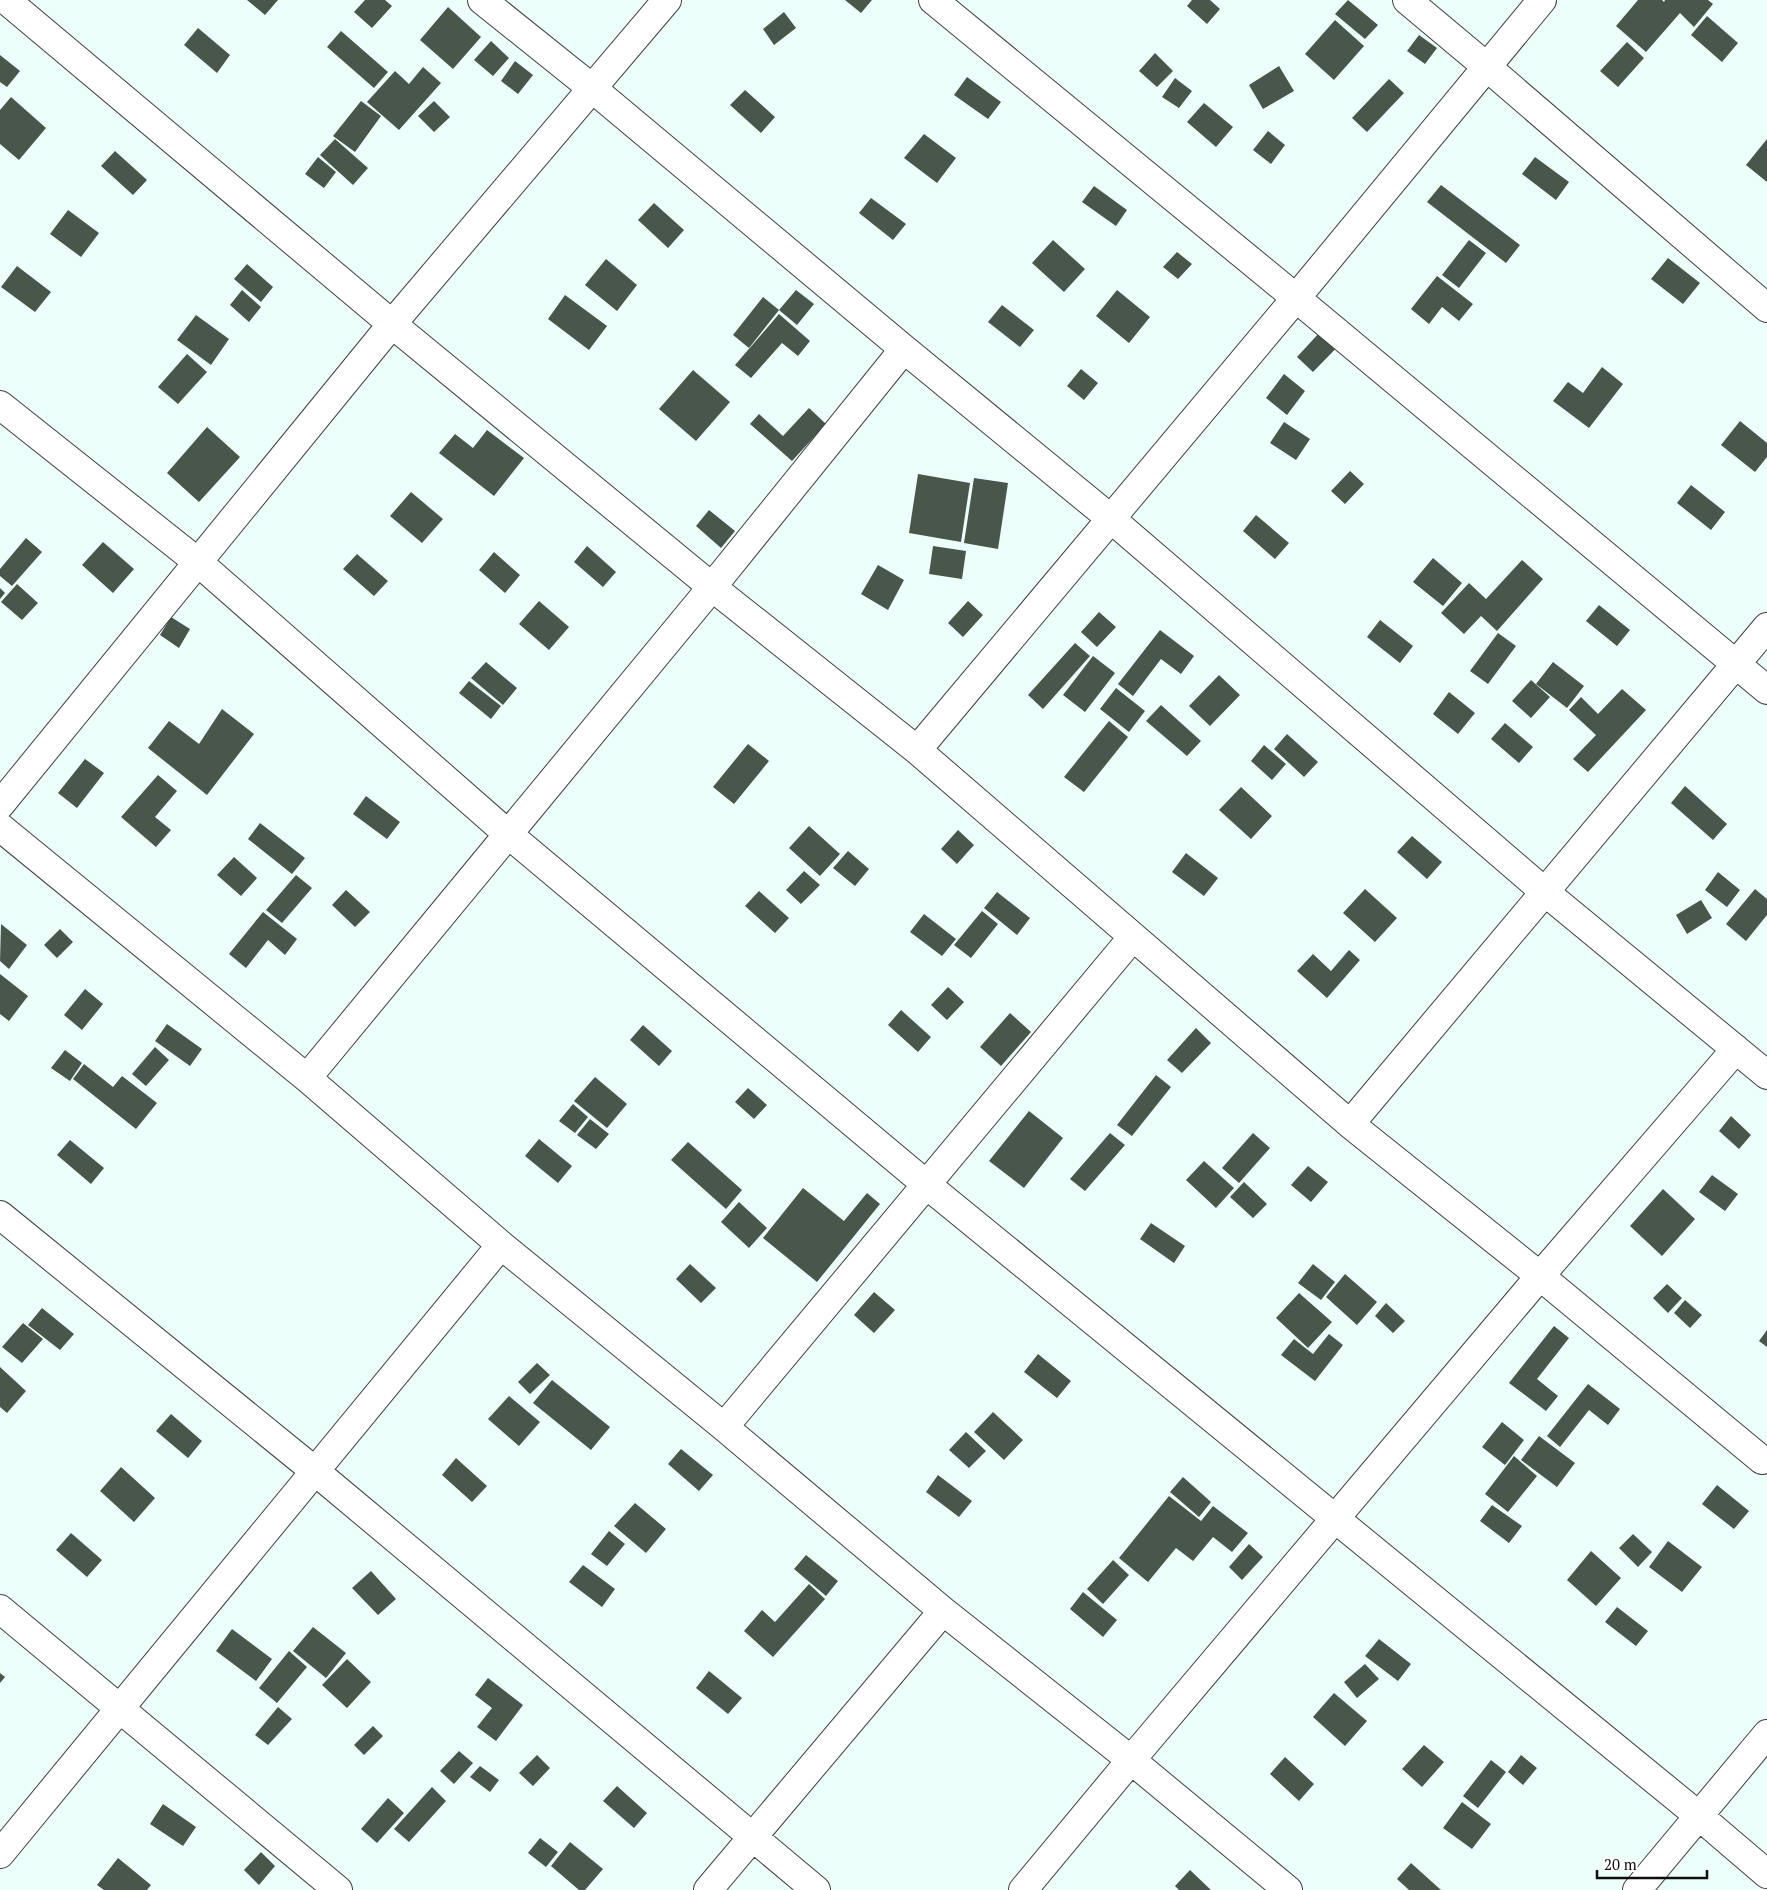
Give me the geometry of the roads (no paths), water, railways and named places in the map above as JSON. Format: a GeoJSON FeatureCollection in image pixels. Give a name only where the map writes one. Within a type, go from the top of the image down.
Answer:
{"type":"FeatureCollection","features":[{"type":"Feature","properties":{"kind":"street"},"geometry":{"type":"LineString","coordinates":[[6,0],[392,324],[712,587],[917,750],[1132,938],[1350,1124],[1540,1276],[1762,1460]]}},
{"type":"Feature","properties":{"kind":"street"},"geometry":{"type":"LineString","coordinates":[[482,0],[593,89],[1110,518],[1545,892],[1767,1075]]}},
{"type":"Feature","properties":{"kind":"street"},"geometry":{"type":"LineString","coordinates":[[0,805],[392,324],[667,0]]}},
{"type":"Feature","properties":{"kind":"street"},"geometry":{"type":"LineString","coordinates":[[933,0],[1296,298],[1767,690]]}},
{"type":"Feature","properties":{"kind":"street"},"geometry":{"type":"LineString","coordinates":[[1407,0],[1767,308]]}},
{"type":"Feature","properties":{"kind":"street"},"geometry":{"type":"LineString","coordinates":[[917,750],[1296,298],[1542,0]]}},
{"type":"Feature","properties":{"kind":"street"},"geometry":{"type":"LineString","coordinates":[[307,1078],[712,587],[904,349]]}},
{"type":"Feature","properties":{"kind":"street"},"geometry":{"type":"LineString","coordinates":[[0,405],[199,563],[508,834],[927,1185],[1699,1816],[1767,1874]]}},
{"type":"Feature","properties":{"kind":"street"},"geometry":{"type":"LineString","coordinates":[[1350,1124],[1767,627]]}},
{"type":"Feature","properties":{"kind":"street"},"geometry":{"type":"LineString","coordinates":[[0,827],[307,1078],[501,1245],[724,1427],[943,1611],[1131,1760],[1288,1890]]}},
{"type":"Feature","properties":{"kind":"street"},"geometry":{"type":"LineString","coordinates":[[724,1427],[1132,938]]}},
{"type":"Feature","properties":{"kind":"street"},"geometry":{"type":"LineString","coordinates":[[1023,1890],[1540,1276],[1736,1049]]}},
{"type":"Feature","properties":{"kind":"street"},"geometry":{"type":"LineString","coordinates":[[0,1215],[316,1472],[816,1890]]}},
{"type":"Feature","properties":{"kind":"street"},"geometry":{"type":"LineString","coordinates":[[0,1854],[501,1245]]}},
{"type":"Feature","properties":{"kind":"street"},"geometry":{"type":"LineString","coordinates":[[0,1609],[338,1890]]}},
{"type":"Feature","properties":{"kind":"street"},"geometry":{"type":"LineString","coordinates":[[708,1890],[943,1611]]}},
{"type":"Feature","properties":{"kind":"street"},"geometry":{"type":"LineString","coordinates":[[1637,1890],[1767,1734]]}}]}
